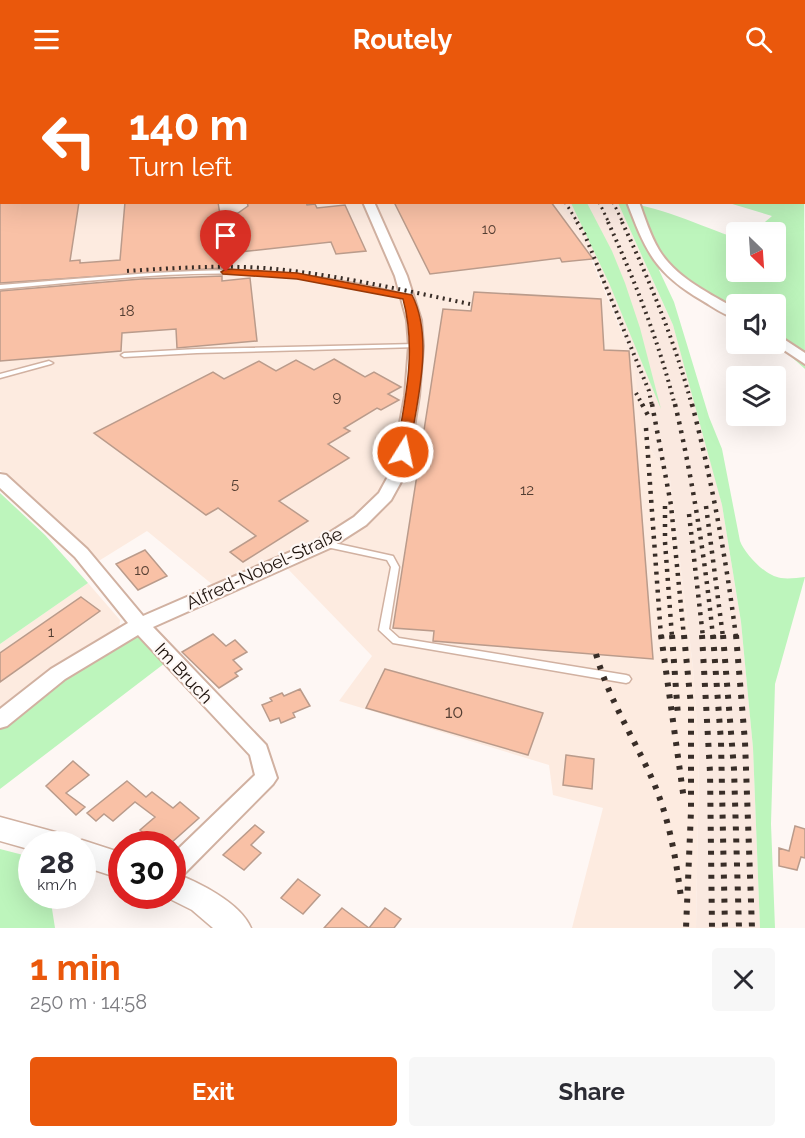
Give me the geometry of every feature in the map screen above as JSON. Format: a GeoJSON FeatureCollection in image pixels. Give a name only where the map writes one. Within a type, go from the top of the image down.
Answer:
{"type":"FeatureCollection","features":[{"type":"Feature","properties":{"kind":"street","name":"Alfred-Nobel-Straße"},"geometry":{"type":"LineString","coordinates":[[0,720],[58,674],[140,625],[324,544],[360,521],[385,496],[399,471],[412,396],[416,346],[414,320],[408,297],[369,204]]}},
{"type":"Feature","properties":{"kind":"street"},"geometry":{"type":"LineString","coordinates":[[634,204],[654,252],[664,265],[698,291],[726,308]]}},
{"type":"Feature","properties":{"kind":"street"},"geometry":{"type":"LineString","coordinates":[[786,346],[805,360]]}},
{"type":"Feature","properties":{"kind":"street","name":"Im Bruch"},"geometry":{"type":"LineString","coordinates":[[0,479],[81,553],[140,625],[259,751],[266,778],[186,857]]}},
{"type":"Feature","properties":{"kind":"street"},"geometry":{"type":"LineString","coordinates":[[0,829],[18,834]]}},
{"type":"Feature","properties":{"kind":"street"},"geometry":{"type":"LineString","coordinates":[[186,892],[202,900],[236,928]]}},
{"type":"Feature","properties":{"kind":"lane"},"geometry":{"type":"LineString","coordinates":[[0,286],[207,272],[266,273],[331,282],[408,297]]}},
{"type":"Feature","properties":{"kind":"lane"},"geometry":{"type":"LineString","coordinates":[[123,355],[251,348],[278,350],[416,346]]}},
{"type":"Feature","properties":{"kind":"lane"},"geometry":{"type":"LineString","coordinates":[[0,376],[49,363]]}},
{"type":"Feature","properties":{"kind":"lane"},"geometry":{"type":"LineString","coordinates":[[324,544],[390,558],[395,567],[384,630],[396,641],[626,679]]}},
{"type":"Feature","properties":{"kind":"shaded area"},"geometry":{"type":"Polygon","coordinates":[[[0,204],[568,204],[637,369],[642,435],[670,480],[693,667],[699,756],[696,928],[572,928],[603,808],[553,795],[549,765],[339,701],[372,656],[285,566],[224,594],[147,531],[97,562],[0,470],[0,204]]]}},
{"type":"Feature","properties":{"kind":"shaded area"},"geometry":{"type":"Polygon","coordinates":[[[561,204],[618,204],[673,325],[722,505],[741,622],[753,748],[760,928],[696,928],[699,756],[693,667],[670,480],[642,435],[635,369],[590,253],[561,204]]]}},
{"type":"Feature","properties":{"kind":"shaded area"},"geometry":{"type":"Polygon","coordinates":[[[88,583],[120,620],[119,630],[0,710],[0,644],[88,583]]]}},
{"type":"Feature","properties":{"kind":"green space"},"geometry":{"type":"Polygon","coordinates":[[[571,204],[588,204],[612,251],[640,328],[661,409],[609,283],[571,204]]]}},
{"type":"Feature","properties":{"kind":"green space"},"geometry":{"type":"Polygon","coordinates":[[[618,204],[646,206],[726,234],[726,282],[786,282],[786,222],[765,222],[772,216],[732,204],[804,204],[805,369],[786,352],[786,294],[726,294],[726,312],[661,268],[659,270],[674,302],[709,417],[722,449],[740,541],[751,558],[769,573],[784,578],[805,577],[775,684],[771,824],[775,928],[760,928],[753,748],[741,622],[722,505],[673,325],[618,204]]]}},
{"type":"Feature","properties":{"kind":"green space"},"geometry":{"type":"Polygon","coordinates":[[[0,493],[45,535],[88,583],[0,644],[0,493]]]}},
{"type":"Feature","properties":{"kind":"green space"},"geometry":{"type":"Polygon","coordinates":[[[137,634],[165,663],[0,789],[0,730],[59,681],[137,634]]]}},
{"type":"Feature","properties":{"kind":"green space"},"geometry":{"type":"Polygon","coordinates":[[[0,849],[18,854],[18,909],[52,909],[55,928],[0,928],[0,849]]]}},
{"type":"Feature","properties":{"kind":"building"},"geometry":{"type":"Polygon","coordinates":[[[0,204],[79,204],[70,261],[80,260],[80,263],[120,260],[125,204],[218,204],[220,215],[238,213],[248,204],[315,204],[317,208],[345,205],[366,251],[336,254],[331,242],[221,254],[222,268],[0,283],[0,204]]]}},
{"type":"Feature","properties":{"kind":"building"},"geometry":{"type":"Polygon","coordinates":[[[395,204],[552,204],[593,259],[562,262],[560,258],[430,274],[395,204]]]}},
{"type":"Feature","properties":{"kind":"building"},"geometry":{"type":"Polygon","coordinates":[[[222,276],[222,281],[250,278],[257,341],[177,348],[176,329],[122,333],[121,351],[0,361],[0,291],[141,279],[222,276]]]}},
{"type":"Feature","properties":{"kind":"building"},"geometry":{"type":"Polygon","coordinates":[[[474,292],[601,299],[604,350],[629,351],[653,659],[433,641],[434,631],[393,628],[443,309],[471,311],[474,292]]]}},
{"type":"Feature","properties":{"kind":"building"},"geometry":{"type":"Polygon","coordinates":[[[334,359],[365,377],[374,372],[401,387],[388,394],[399,400],[381,410],[377,408],[344,428],[350,431],[328,444],[349,458],[279,501],[308,521],[243,562],[230,552],[256,536],[218,508],[206,515],[94,433],[213,372],[224,379],[259,361],[276,371],[296,360],[314,370],[334,359]]]}},
{"type":"Feature","properties":{"kind":"building"},"geometry":{"type":"Polygon","coordinates":[[[145,550],[167,576],[138,590],[116,564],[145,550]]]}},
{"type":"Feature","properties":{"kind":"building"},"geometry":{"type":"Polygon","coordinates":[[[81,597],[100,611],[0,682],[0,653],[81,597]]]}},
{"type":"Feature","properties":{"kind":"building"},"geometry":{"type":"Polygon","coordinates":[[[213,634],[226,646],[235,640],[247,652],[233,660],[242,669],[235,673],[238,676],[219,688],[182,652],[213,634]]]}},
{"type":"Feature","properties":{"kind":"building"},"geometry":{"type":"Polygon","coordinates":[[[385,669],[543,713],[528,755],[366,708],[385,669]]]}},
{"type":"Feature","properties":{"kind":"building"},"geometry":{"type":"Polygon","coordinates":[[[300,689],[310,706],[293,713],[295,717],[281,723],[279,718],[270,721],[262,705],[272,701],[270,698],[282,693],[284,696],[300,689]]]}},
{"type":"Feature","properties":{"kind":"building"},"geometry":{"type":"Polygon","coordinates":[[[566,755],[594,759],[592,789],[563,785],[566,755]]]}},
{"type":"Feature","properties":{"kind":"building"},"geometry":{"type":"Polygon","coordinates":[[[73,761],[89,775],[66,793],[85,807],[76,815],[46,786],[73,761]]]}},
{"type":"Feature","properties":{"kind":"building"},"geometry":{"type":"Polygon","coordinates":[[[127,781],[146,797],[152,792],[173,808],[180,802],[199,818],[184,831],[141,831],[155,817],[135,802],[113,821],[104,814],[96,821],[87,813],[127,781]]]}},
{"type":"Feature","properties":{"kind":"building"},"geometry":{"type":"Polygon","coordinates":[[[255,825],[264,832],[251,845],[261,853],[244,870],[223,855],[255,825]]]}},
{"type":"Feature","properties":{"kind":"building"},"geometry":{"type":"Polygon","coordinates":[[[795,826],[805,829],[805,858],[801,857],[797,870],[779,866],[779,848],[789,851],[795,826]]]}},
{"type":"Feature","properties":{"kind":"building"},"geometry":{"type":"Polygon","coordinates":[[[298,879],[320,895],[303,914],[281,898],[298,879]]]}},
{"type":"Feature","properties":{"kind":"building"},"geometry":{"type":"Polygon","coordinates":[[[342,908],[369,928],[324,928],[342,908]]]}},
{"type":"Feature","properties":{"kind":"building"},"geometry":{"type":"Polygon","coordinates":[[[385,908],[401,919],[394,928],[369,928],[385,908]]]}},
{"type":"Feature","properties":{"kind":"railway"},"geometry":{"type":"LineString","coordinates":[[566,204],[578,223]]}},
{"type":"Feature","properties":{"kind":"railway"},"geometry":{"type":"LineString","coordinates":[[600,204],[609,223]]}},
{"type":"Feature","properties":{"kind":"railway"},"geometry":{"type":"LineString","coordinates":[[614,204],[623,223]]}},
{"type":"Feature","properties":{"kind":"railway"},"geometry":{"type":"LineString","coordinates":[[577,222],[584,233],[649,391],[652,406]]}},
{"type":"Feature","properties":{"kind":"railway"},"geometry":{"type":"LineString","coordinates":[[608,222],[646,312],[675,406]]}},
{"type":"Feature","properties":{"kind":"railway"},"geometry":{"type":"LineString","coordinates":[[622,222],[661,312],[692,406]]}},
{"type":"Feature","properties":{"kind":"railway"},"geometry":{"type":"LineString","coordinates":[[127,271],[213,267],[265,268],[342,278],[470,304]]}},
{"type":"Feature","properties":{"kind":"railway"},"geometry":{"type":"LineString","coordinates":[[636,393],[643,406]]}},
{"type":"Feature","properties":{"kind":"railway"},"geometry":{"type":"LineString","coordinates":[[642,404],[650,419]]}},
{"type":"Feature","properties":{"kind":"railway"},"geometry":{"type":"LineString","coordinates":[[652,404],[671,505],[684,637]]}},
{"type":"Feature","properties":{"kind":"railway"},"geometry":{"type":"LineString","coordinates":[[675,404],[698,520],[713,637]]}},
{"type":"Feature","properties":{"kind":"railway"},"geometry":{"type":"LineString","coordinates":[[692,404],[718,520],[736,637]]}},
{"type":"Feature","properties":{"kind":"railway"},"geometry":{"type":"LineString","coordinates":[[646,428],[661,637]]}},
{"type":"Feature","properties":{"kind":"railway"},"geometry":{"type":"LineString","coordinates":[[665,506],[665,542],[672,637]]}},
{"type":"Feature","properties":{"kind":"railway"},"geometry":{"type":"LineString","coordinates":[[706,506],[723,637]]}},
{"type":"Feature","properties":{"kind":"railway"},"geometry":{"type":"LineString","coordinates":[[689,514],[703,637]]}},
{"type":"Feature","properties":{"kind":"railway"},"geometry":{"type":"LineString","coordinates":[[661,635],[684,800]]}},
{"type":"Feature","properties":{"kind":"railway"},"geometry":{"type":"LineString","coordinates":[[672,635],[678,716]]}},
{"type":"Feature","properties":{"kind":"railway"},"geometry":{"type":"LineString","coordinates":[[684,635],[691,706],[691,811],[686,928]]}},
{"type":"Feature","properties":{"kind":"railway"},"geometry":{"type":"LineString","coordinates":[[702,635],[710,772],[712,928]]}},
{"type":"Feature","properties":{"kind":"railway"},"geometry":{"type":"LineString","coordinates":[[713,635],[721,742],[725,928]]}},
{"type":"Feature","properties":{"kind":"railway"},"geometry":{"type":"LineString","coordinates":[[723,635],[734,769],[739,928]]}},
{"type":"Feature","properties":{"kind":"railway"},"geometry":{"type":"LineString","coordinates":[[736,635],[745,742],[752,928]]}},
{"type":"Feature","properties":{"kind":"railway"},"geometry":{"type":"LineString","coordinates":[[596,654],[615,703],[659,795],[671,838],[681,898]]}},
{"type":"Feature","properties":{"kind":"route"},"geometry":{"type":"LineString","coordinates":[[226,272],[297,276],[408,297],[414,320],[416,346],[412,396],[403,452]]}}]}
